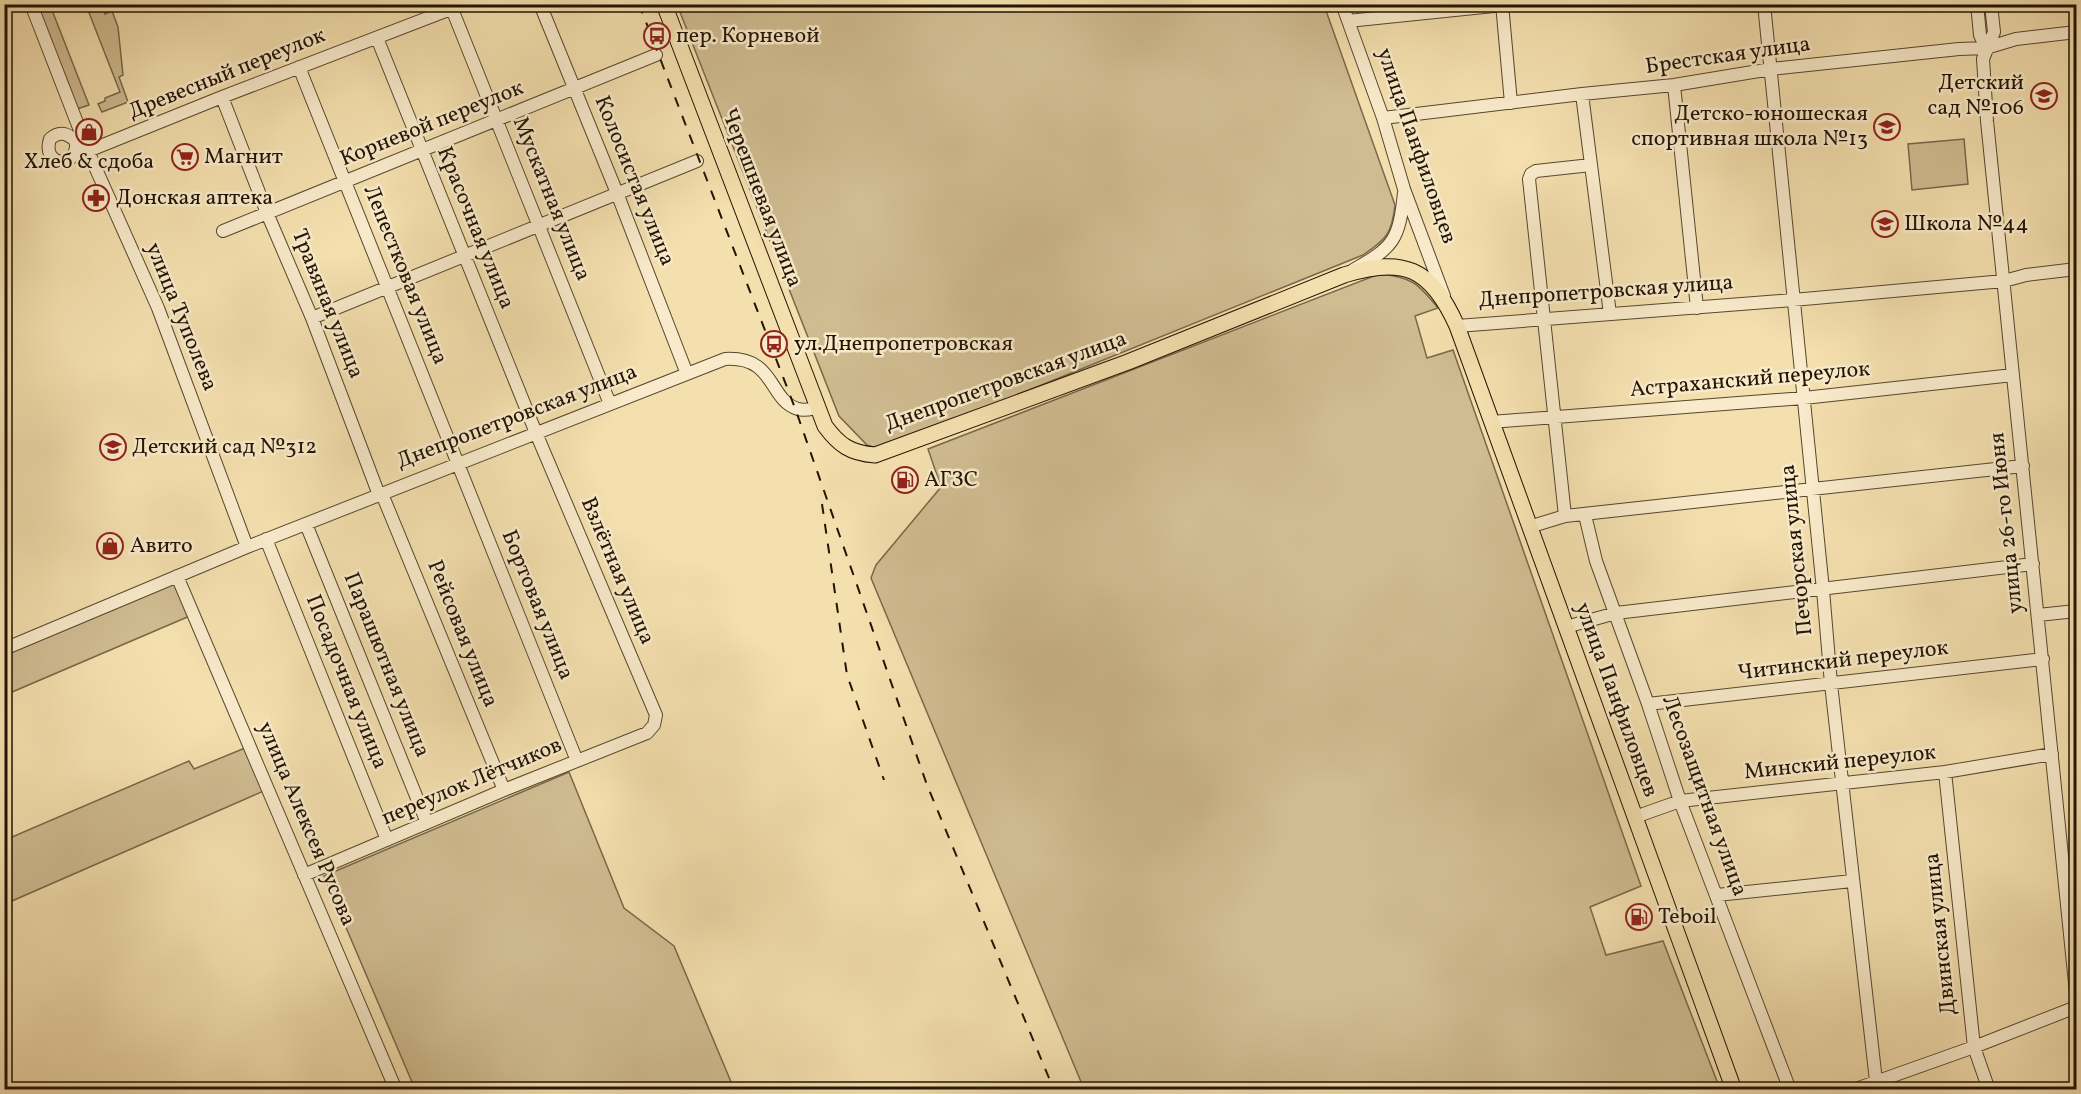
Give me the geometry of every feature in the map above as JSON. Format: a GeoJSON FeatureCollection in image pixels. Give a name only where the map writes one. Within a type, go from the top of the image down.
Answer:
{"type":"FeatureCollection","features":[{"type":"Feature","properties":{"kind":"main road","name":"Черешневая улица"},"geometry":{"type":"LineString","coordinates":[[664,4],[817,408]]}},
{"type":"Feature","properties":{"kind":"main road","name":"Днепропетровская улица"},"geometry":{"type":"LineString","coordinates":[[817,408],[825,426],[836,440],[858,454],[875,455],[1128,362],[1365,268],[1399,266],[1415,271],[1432,284],[1446,302],[1457,326]]}},
{"type":"Feature","properties":{"kind":"main road","name":"улица Панфиловцев"},"geometry":{"type":"LineString","coordinates":[[1457,326],[1734,1089]]}},
{"type":"Feature","properties":{"kind":"street","name":"улица Туполева"},"geometry":{"type":"LineString","coordinates":[[31,4],[88,151],[158,308],[247,547]]}},
{"type":"Feature","properties":{"kind":"street","name":"Колосистая улица"},"geometry":{"type":"LineString","coordinates":[[540,4],[687,374]]}},
{"type":"Feature","properties":{"kind":"street","name":"улица Панфиловцев"},"geometry":{"type":"LineString","coordinates":[[1342,4],[1383,118],[1404,189],[1446,302]]}},
{"type":"Feature","properties":{"kind":"street","name":"Печорская улица"},"geometry":{"type":"LineString","coordinates":[[1764,4],[1831,684],[1852,881],[1878,1085]]}},
{"type":"Feature","properties":{"kind":"street","name":"улица 26-го Июня"},"geometry":{"type":"LineString","coordinates":[[1977,4],[1980,34],[1986,48]]}},
{"type":"Feature","properties":{"kind":"street","name":"улица 26-го Июня"},"geometry":{"type":"LineString","coordinates":[[1992,4],[1994,32],[1983,59],[1987,121],[2076,993]]}},
{"type":"Feature","properties":{"kind":"street"},"geometry":{"type":"LineString","coordinates":[[1348,21],[1506,5],[1511,103]]}},
{"type":"Feature","properties":{"kind":"street","name":"Древесный переулок"},"geometry":{"type":"LineString","coordinates":[[88,151],[377,38],[433,10],[458,7]]}},
{"type":"Feature","properties":{"kind":"street","name":"Мускатная улица"},"geometry":{"type":"LineString","coordinates":[[458,7],[497,120],[610,404]]}},
{"type":"Feature","properties":{"kind":"street","name":"Брестская улица"},"geometry":{"type":"LineString","coordinates":[[1383,118],[1674,85],[1771,69],[1986,48],[2016,39],[2076,32]]}},
{"type":"Feature","properties":{"kind":"street","name":"Красочная улица"},"geometry":{"type":"LineString","coordinates":[[377,38],[536,433]]}},
{"type":"Feature","properties":{"kind":"street","name":"Корневой переулок"},"geometry":{"type":"LineString","coordinates":[[223,231],[656,55]]}},
{"type":"Feature","properties":{"kind":"street","name":"Лепестковая улица"},"geometry":{"type":"LineString","coordinates":[[299,67],[457,464]]}},
{"type":"Feature","properties":{"kind":"street"},"geometry":{"type":"LineString","coordinates":[[1674,85],[1697,308]]}},
{"type":"Feature","properties":{"kind":"street"},"geometry":{"type":"LineString","coordinates":[[1582,94],[1610,314]]}},
{"type":"Feature","properties":{"kind":"street","name":"Травяная улица"},"geometry":{"type":"LineString","coordinates":[[222,97],[267,213],[312,318],[380,494]]}},
{"type":"Feature","properties":{"kind":"street"},"geometry":{"type":"LineString","coordinates":[[76,142],[88,151]]}},
{"type":"Feature","properties":{"kind":"street"},"geometry":{"type":"LineString","coordinates":[[312,318],[697,161]]}},
{"type":"Feature","properties":{"kind":"street"},"geometry":{"type":"LineString","coordinates":[[1566,516],[1529,179],[1536,171],[1591,165]]}},
{"type":"Feature","properties":{"kind":"street"},"geometry":{"type":"LineString","coordinates":[[1344,275],[1388,248],[1395,238],[1400,224],[1404,189]]}},
{"type":"Feature","properties":{"kind":"street","name":"Днепропетровская улица"},"geometry":{"type":"LineString","coordinates":[[1457,326],[2004,281],[2026,275],[2076,269]]}},
{"type":"Feature","properties":{"kind":"street","name":"Днепропетровская улица"},"geometry":{"type":"LineString","coordinates":[[4,649],[266,539],[725,359],[740,358],[754,364],[766,374],[785,401],[795,408],[800,410],[817,408]]}},
{"type":"Feature","properties":{"kind":"street","name":"Астраханский переулок"},"geometry":{"type":"LineString","coordinates":[[1491,422],[1804,398],[2013,375]]}},
{"type":"Feature","properties":{"kind":"street","name":"Взлётная улица"},"geometry":{"type":"LineString","coordinates":[[536,433],[656,715],[654,725]]}},
{"type":"Feature","properties":{"kind":"street","name":"Бортовая улица"},"geometry":{"type":"LineString","coordinates":[[457,464],[577,761]]}},
{"type":"Feature","properties":{"kind":"street"},"geometry":{"type":"LineString","coordinates":[[1529,527],[1566,516],[2022,466]]}},
{"type":"Feature","properties":{"kind":"street","name":"Рейсовая улица"},"geometry":{"type":"LineString","coordinates":[[380,494],[504,790]]}},
{"type":"Feature","properties":{"kind":"street","name":"Лесозащитная улица"},"geometry":{"type":"LineString","coordinates":[[1585,514],[1596,561],[1648,704],[1680,801],[1790,1089]]}},
{"type":"Feature","properties":{"kind":"street","name":"Парашютная улица"},"geometry":{"type":"LineString","coordinates":[[306,524],[427,823]]}},
{"type":"Feature","properties":{"kind":"street","name":"Посадочная улица"},"geometry":{"type":"LineString","coordinates":[[266,539],[387,840]]}},
{"type":"Feature","properties":{"kind":"street"},"geometry":{"type":"LineString","coordinates":[[1566,627],[1616,613],[2033,564]]}},
{"type":"Feature","properties":{"kind":"street","name":"улица Алексея Русова"},"geometry":{"type":"LineString","coordinates":[[177,576],[396,1089]]}},
{"type":"Feature","properties":{"kind":"street"},"geometry":{"type":"LineString","coordinates":[[2038,615],[2076,611]]}},
{"type":"Feature","properties":{"kind":"street","name":"Читинский переулок"},"geometry":{"type":"LineString","coordinates":[[1648,704],[2043,659]]}},
{"type":"Feature","properties":{"kind":"street","name":"переулок Лётчиков"},"geometry":{"type":"LineString","coordinates":[[304,875],[504,790],[647,733],[654,725]]}},
{"type":"Feature","properties":{"kind":"street","name":"Минский переулок"},"geometry":{"type":"LineString","coordinates":[[1635,818],[1680,801],[1945,772],[2052,754]]}},
{"type":"Feature","properties":{"kind":"street","name":"Двинская улица"},"geometry":{"type":"LineString","coordinates":[[1945,772],[1974,1047],[1989,1089]]}},
{"type":"Feature","properties":{"kind":"street"},"geometry":{"type":"LineString","coordinates":[[1717,895],[1852,881]]}},
{"type":"Feature","properties":{"kind":"street"},"geometry":{"type":"LineString","coordinates":[[1853,1089],[1878,1085],[2076,1007]]}},
{"type":"Feature","properties":{"kind":"shaded area"},"geometry":{"type":"Polygon","coordinates":[[[679,4],[1324,5],[1395,205],[1390,229],[1383,240],[1363,255],[881,450],[867,445],[839,416],[678,7],[679,4]]]}},
{"type":"Feature","properties":{"kind":"shaded area"},"geometry":{"type":"Polygon","coordinates":[[[36,5],[50,5],[89,105],[77,109],[36,5]]]}},
{"type":"Feature","properties":{"kind":"shaded area"},"geometry":{"type":"Polygon","coordinates":[[[86,5],[101,5],[105,14],[112,11],[118,27],[123,75],[119,77],[128,102],[102,112],[98,104],[105,101],[105,98],[120,92],[86,5]]]}},
{"type":"Feature","properties":{"kind":"shaded area"},"geometry":{"type":"Polygon","coordinates":[[[1964,139],[1968,184],[1912,190],[1908,144],[1964,139]]]}},
{"type":"Feature","properties":{"kind":"shaded area"},"geometry":{"type":"Polygon","coordinates":[[[1379,274],[1407,279],[1419,287],[1438,308],[1415,316],[1427,358],[1453,350],[1641,886],[1590,907],[1606,955],[1663,941],[1720,1089],[1084,1089],[871,578],[876,565],[941,487],[928,449],[1379,274]]]}},
{"type":"Feature","properties":{"kind":"shaded area"},"geometry":{"type":"Polygon","coordinates":[[[178,582],[192,615],[5,695],[5,655],[178,582]]]}},
{"type":"Feature","properties":{"kind":"shaded area"},"geometry":{"type":"Polygon","coordinates":[[[245,748],[266,790],[5,904],[5,840],[189,761],[194,769],[245,748]]]}},
{"type":"Feature","properties":{"kind":"shaded area"},"geometry":{"type":"Polygon","coordinates":[[[569,772],[624,908],[674,946],[734,1089],[415,1089],[324,876],[569,772]]]}},
{"type":"Feature","properties":{"kind":"railway"},"geometry":{"type":"LineString","coordinates":[[639,4],[795,408],[927,785],[1054,1090]]}},
{"type":"Feature","properties":{"kind":"railway"},"geometry":{"type":"LineString","coordinates":[[822,504],[847,675],[884,780]]}},
{"type":"Feature","properties":{"kind":"place","name":"пер. Корневой"},"geometry":{"type":"Point","coordinates":[657,36]}},
{"type":"Feature","properties":{"kind":"place","name":"Детский сад №106"},"geometry":{"type":"Point","coordinates":[2044,96]}},
{"type":"Feature","properties":{"kind":"place","name":"Детско-юношеская спортивная школа №13"},"geometry":{"type":"Point","coordinates":[1887,127]}},
{"type":"Feature","properties":{"kind":"place","name":"Хлеб & сдоба"},"geometry":{"type":"Point","coordinates":[89,132]}},
{"type":"Feature","properties":{"kind":"place","name":"Магнит"},"geometry":{"type":"Point","coordinates":[185,157]}},
{"type":"Feature","properties":{"kind":"place","name":"Донская аптека"},"geometry":{"type":"Point","coordinates":[96,198]}},
{"type":"Feature","properties":{"kind":"place","name":"Школа №44"},"geometry":{"type":"Point","coordinates":[1885,224]}},
{"type":"Feature","properties":{"kind":"place","name":"ул.Днепропетровская"},"geometry":{"type":"Point","coordinates":[774,344]}},
{"type":"Feature","properties":{"kind":"place","name":"Детский сад №312"},"geometry":{"type":"Point","coordinates":[113,447]}},
{"type":"Feature","properties":{"kind":"place","name":"АГЗС"},"geometry":{"type":"Point","coordinates":[905,480]}},
{"type":"Feature","properties":{"kind":"place","name":"Авито"},"geometry":{"type":"Point","coordinates":[110,546]}},
{"type":"Feature","properties":{"kind":"place","name":"Teboil"},"geometry":{"type":"Point","coordinates":[1639,917]}}]}
